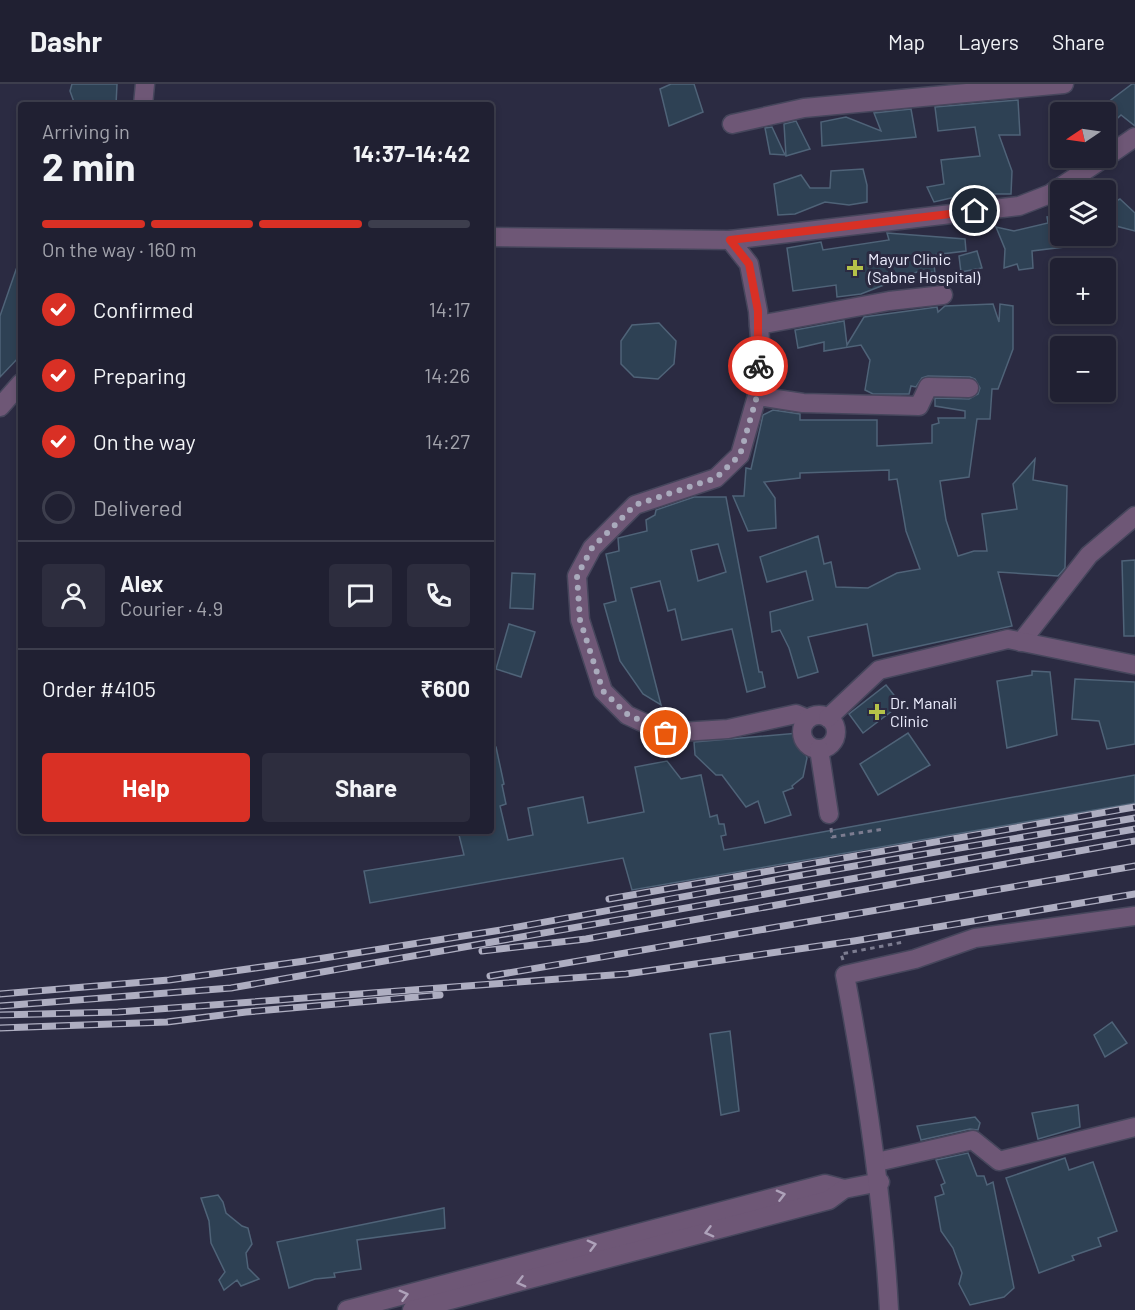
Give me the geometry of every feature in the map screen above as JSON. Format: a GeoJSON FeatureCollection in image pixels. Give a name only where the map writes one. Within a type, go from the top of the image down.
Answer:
{"type":"FeatureCollection","features":[{"type":"Feature","properties":{"kind":"street"},"geometry":{"type":"LineString","coordinates":[[143,102],[145,84]]}},
{"type":"Feature","properties":{"kind":"street"},"geometry":{"type":"LineString","coordinates":[[732,124],[804,108],[1064,84]]}},
{"type":"Feature","properties":{"kind":"street"},"geometry":{"type":"LineString","coordinates":[[1116,150],[1135,137]]}},
{"type":"Feature","properties":{"kind":"street"},"geometry":{"type":"LineString","coordinates":[[494,237],[730,240],[1019,206],[1050,194],[1089,168]]}},
{"type":"Feature","properties":{"kind":"street"},"geometry":{"type":"LineString","coordinates":[[730,240],[749,264],[759,325],[757,396],[740,455],[716,478],[635,505],[592,548],[577,576],[580,620],[603,691],[627,714],[666,733],[728,729],[796,714],[808,719],[818,715],[828,718],[835,726],[835,737],[829,745],[819,749],[808,745],[802,735],[808,719]]}},
{"type":"Feature","properties":{"kind":"street"},"geometry":{"type":"LineString","coordinates":[[759,325],[889,301],[943,295]]}},
{"type":"Feature","properties":{"kind":"street"},"geometry":{"type":"LineString","coordinates":[[0,406],[18,386]]}},
{"type":"Feature","properties":{"kind":"street"},"geometry":{"type":"LineString","coordinates":[[757,396],[803,403],[919,406],[928,387],[969,388]]}},
{"type":"Feature","properties":{"kind":"street"},"geometry":{"type":"LineString","coordinates":[[1022,642],[1089,555],[1135,516]]}},
{"type":"Feature","properties":{"kind":"street"},"geometry":{"type":"LineString","coordinates":[[828,718],[879,670],[1008,639],[1135,665]]}},
{"type":"Feature","properties":{"kind":"street"},"geometry":{"type":"LineString","coordinates":[[819,749],[829,814]]}},
{"type":"Feature","properties":{"kind":"street"},"geometry":{"type":"LineString","coordinates":[[889,1310],[880,1182],[867,1090],[845,975],[915,958],[975,938],[1135,916]]}},
{"type":"Feature","properties":{"kind":"street"},"geometry":{"type":"LineString","coordinates":[[877,1162],[973,1140],[999,1161],[1135,1127]]}},
{"type":"Feature","properties":{"kind":"street"},"geometry":{"type":"LineString","coordinates":[[347,1310],[825,1184],[844,1189],[880,1182]]}},
{"type":"Feature","properties":{"kind":"street"},"geometry":{"type":"LineString","coordinates":[[412,1310],[830,1200],[844,1189]]}},
{"type":"Feature","properties":{"kind":"path"},"geometry":{"type":"LineString","coordinates":[[832,837],[884,829]]}},
{"type":"Feature","properties":{"kind":"path"},"geometry":{"type":"LineString","coordinates":[[841,954],[904,942]]}},
{"type":"Feature","properties":{"kind":"building"},"geometry":{"type":"Polygon","coordinates":[[[72,84],[117,84],[116,102],[74,102],[70,91],[72,84]]]}},
{"type":"Feature","properties":{"kind":"building"},"geometry":{"type":"Polygon","coordinates":[[[671,84],[694,84],[703,112],[669,126],[660,89],[671,84]]]}},
{"type":"Feature","properties":{"kind":"building"},"geometry":{"type":"Polygon","coordinates":[[[1135,84],[1135,126],[1121,115],[1116,120],[1116,102],[1108,102],[1135,84]]]}},
{"type":"Feature","properties":{"kind":"building"},"geometry":{"type":"Polygon","coordinates":[[[1018,100],[1020,135],[999,135],[1012,171],[1011,194],[972,194],[971,198],[951,198],[934,202],[927,187],[944,184],[941,160],[980,156],[975,127],[938,131],[935,107],[1018,100]]]}},
{"type":"Feature","properties":{"kind":"building"},"geometry":{"type":"Polygon","coordinates":[[[911,109],[916,137],[822,146],[821,122],[846,117],[881,131],[874,113],[911,109]]]}},
{"type":"Feature","properties":{"kind":"building"},"geometry":{"type":"Polygon","coordinates":[[[796,121],[810,149],[786,156],[784,124],[796,121]]]}},
{"type":"Feature","properties":{"kind":"building"},"geometry":{"type":"Polygon","coordinates":[[[772,127],[785,155],[770,154],[765,128],[772,127]]]}},
{"type":"Feature","properties":{"kind":"building"},"geometry":{"type":"Polygon","coordinates":[[[863,169],[867,185],[867,202],[849,205],[825,202],[795,214],[778,215],[774,184],[801,175],[810,188],[830,188],[831,171],[863,169]]]}},
{"type":"Feature","properties":{"kind":"building"},"geometry":{"type":"Polygon","coordinates":[[[1120,199],[1135,213],[1135,231],[1116,226],[1116,201],[1120,199]]]}},
{"type":"Feature","properties":{"kind":"building"},"geometry":{"type":"Polygon","coordinates":[[[1047,217],[1050,217],[1050,246],[1073,246],[1032,251],[1033,268],[1019,270],[1017,264],[1004,268],[1005,249],[996,227],[1014,231],[1048,223],[1047,217]]]}},
{"type":"Feature","properties":{"kind":"building"},"geometry":{"type":"Polygon","coordinates":[[[887,233],[965,239],[966,251],[933,255],[935,273],[922,270],[861,294],[837,297],[836,285],[793,291],[787,248],[821,242],[823,250],[889,240],[887,233]]]}},
{"type":"Feature","properties":{"kind":"building"},"geometry":{"type":"Polygon","coordinates":[[[977,251],[982,268],[961,272],[959,256],[977,251]]]}},
{"type":"Feature","properties":{"kind":"building"},"geometry":{"type":"Polygon","coordinates":[[[18,264],[18,358],[0,377],[0,316],[18,264]]]}},
{"type":"Feature","properties":{"kind":"building"},"geometry":{"type":"Polygon","coordinates":[[[993,304],[999,322],[1000,304],[1013,306],[1013,349],[998,389],[992,389],[990,419],[977,419],[969,477],[940,481],[946,520],[958,556],[974,551],[987,551],[982,514],[1017,509],[1013,484],[1035,459],[1033,480],[1067,486],[1065,568],[1058,576],[998,572],[1012,626],[873,656],[867,624],[808,637],[818,672],[798,678],[789,648],[780,630],[772,632],[770,612],[813,600],[806,571],[767,582],[760,557],[818,536],[824,564],[831,562],[836,587],[868,588],[897,573],[920,569],[906,531],[897,479],[889,480],[889,470],[800,473],[800,478],[764,482],[775,498],[776,528],[748,531],[733,496],[744,496],[746,468],[751,469],[763,415],[773,410],[800,414],[800,420],[877,420],[877,446],[932,443],[932,425],[939,423],[938,418],[965,418],[965,411],[935,406],[935,398],[969,399],[978,394],[980,388],[975,379],[970,377],[928,376],[922,378],[916,387],[911,386],[909,394],[873,394],[865,390],[870,360],[861,345],[824,351],[824,342],[798,348],[795,330],[844,321],[847,345],[864,317],[937,307],[938,312],[945,306],[993,304]]]}},
{"type":"Feature","properties":{"kind":"building"},"geometry":{"type":"Polygon","coordinates":[[[659,323],[676,341],[674,364],[658,379],[634,377],[621,364],[621,341],[632,325],[659,323]]]}},
{"type":"Feature","properties":{"kind":"building"},"geometry":{"type":"Polygon","coordinates":[[[694,497],[726,497],[759,672],[762,672],[765,687],[747,692],[732,629],[682,640],[675,609],[668,611],[660,581],[631,588],[661,705],[643,694],[620,661],[604,604],[616,601],[606,554],[619,551],[618,538],[647,531],[646,520],[655,515],[656,510],[694,497]],[[718,544],[691,550],[698,581],[726,572],[718,544]]]}},
{"type":"Feature","properties":{"kind":"building"},"geometry":{"type":"Polygon","coordinates":[[[1135,560],[1135,636],[1124,636],[1122,561],[1135,560]]]}},
{"type":"Feature","properties":{"kind":"building"},"geometry":{"type":"Polygon","coordinates":[[[512,573],[535,574],[533,609],[510,608],[512,573]]]}},
{"type":"Feature","properties":{"kind":"building"},"geometry":{"type":"Polygon","coordinates":[[[509,624],[535,632],[521,677],[496,669],[509,624]]]}},
{"type":"Feature","properties":{"kind":"building"},"geometry":{"type":"Polygon","coordinates":[[[1032,671],[1050,672],[1057,735],[1007,748],[997,681],[1032,675],[1032,671]]]}},
{"type":"Feature","properties":{"kind":"building"},"geometry":{"type":"Polygon","coordinates":[[[1075,679],[1135,682],[1135,744],[1107,749],[1099,721],[1072,719],[1075,679]]]}},
{"type":"Feature","properties":{"kind":"building"},"geometry":{"type":"Polygon","coordinates":[[[886,685],[901,704],[863,733],[849,714],[886,685]]]}},
{"type":"Feature","properties":{"kind":"building"},"geometry":{"type":"Polygon","coordinates":[[[799,733],[807,758],[803,777],[792,786],[793,788],[783,792],[791,815],[765,823],[758,801],[746,807],[722,775],[716,775],[695,755],[694,742],[799,733]]]}},
{"type":"Feature","properties":{"kind":"building"},"geometry":{"type":"Polygon","coordinates":[[[908,733],[930,765],[878,795],[860,764],[908,733]]]}},
{"type":"Feature","properties":{"kind":"building"},"geometry":{"type":"Polygon","coordinates":[[[494,747],[496,747],[504,784],[502,785],[506,804],[500,806],[508,840],[533,835],[528,808],[583,797],[588,823],[644,812],[635,767],[667,761],[681,779],[701,775],[710,817],[717,815],[719,824],[724,824],[726,835],[721,836],[724,850],[1135,775],[1135,803],[632,890],[623,858],[370,903],[364,871],[464,855],[459,834],[494,834],[494,747]]]}},
{"type":"Feature","properties":{"kind":"building"},"geometry":{"type":"Polygon","coordinates":[[[1112,1022],[1127,1043],[1105,1057],[1094,1035],[1112,1022]]]}},
{"type":"Feature","properties":{"kind":"building"},"geometry":{"type":"Polygon","coordinates":[[[730,1031],[739,1111],[721,1115],[710,1034],[730,1031]]]}},
{"type":"Feature","properties":{"kind":"building"},"geometry":{"type":"Polygon","coordinates":[[[1078,1105],[1080,1127],[1038,1139],[1032,1113],[1078,1105]]]}},
{"type":"Feature","properties":{"kind":"building"},"geometry":{"type":"Polygon","coordinates":[[[975,1117],[980,1123],[978,1130],[970,1129],[921,1140],[917,1126],[975,1117]]]}},
{"type":"Feature","properties":{"kind":"building"},"geometry":{"type":"Polygon","coordinates":[[[968,1153],[977,1176],[984,1176],[987,1185],[993,1182],[1014,1288],[1004,1297],[970,1305],[959,1284],[962,1273],[953,1248],[941,1231],[935,1197],[944,1194],[941,1185],[945,1183],[936,1160],[968,1153]]]}},
{"type":"Feature","properties":{"kind":"building"},"geometry":{"type":"Polygon","coordinates":[[[1065,1158],[1069,1170],[1093,1162],[1117,1231],[1098,1238],[1101,1246],[1072,1256],[1074,1260],[1039,1273],[1006,1178],[1065,1158]]]}},
{"type":"Feature","properties":{"kind":"building"},"geometry":{"type":"Polygon","coordinates":[[[218,1195],[226,1213],[248,1228],[252,1244],[246,1253],[248,1268],[259,1279],[241,1286],[237,1280],[224,1290],[219,1280],[225,1272],[211,1243],[209,1221],[201,1198],[218,1195]]]}},
{"type":"Feature","properties":{"kind":"building"},"geometry":{"type":"Polygon","coordinates":[[[444,1208],[445,1228],[357,1240],[361,1269],[334,1273],[335,1277],[315,1279],[289,1288],[277,1242],[444,1208]]]}},
{"type":"Feature","properties":{"kind":"railway"},"geometry":{"type":"LineString","coordinates":[[609,899],[1135,807]]}},
{"type":"Feature","properties":{"kind":"railway"},"geometry":{"type":"LineString","coordinates":[[0,994],[169,980],[305,961],[501,930],[1135,818]]}},
{"type":"Feature","properties":{"kind":"railway"},"geometry":{"type":"LineString","coordinates":[[0,1006],[231,988],[1135,829]]}},
{"type":"Feature","properties":{"kind":"railway"},"geometry":{"type":"LineString","coordinates":[[482,951],[586,939],[1135,841]]}},
{"type":"Feature","properties":{"kind":"railway"},"geometry":{"type":"LineString","coordinates":[[490,976],[1135,866]]}},
{"type":"Feature","properties":{"kind":"railway"},"geometry":{"type":"LineString","coordinates":[[0,1015],[118,1012],[626,974],[854,941],[1135,894]]}},
{"type":"Feature","properties":{"kind":"railway"},"geometry":{"type":"LineString","coordinates":[[0,1028],[167,1022],[246,1012],[440,995]]}},
{"type":"Feature","properties":{"kind":"way so far"},"geometry":{"type":"LineString","coordinates":[[666,733],[627,714],[603,691],[580,620],[577,576],[592,548],[635,505],[716,478],[740,455],[757,396],[758,366]]}},
{"type":"Feature","properties":{"kind":"place","name":"Mayur Clinic (Sabne Hospital)"},"geometry":{"type":"Point","coordinates":[855,268]}},
{"type":"Feature","properties":{"kind":"place","name":"Dr. Manali Clinic"},"geometry":{"type":"Point","coordinates":[877,712]}},
{"type":"Feature","properties":{"kind":"route"},"geometry":{"type":"LineString","coordinates":[[758,366],[758,311],[749,264],[730,240],[975,211]]}}]}
